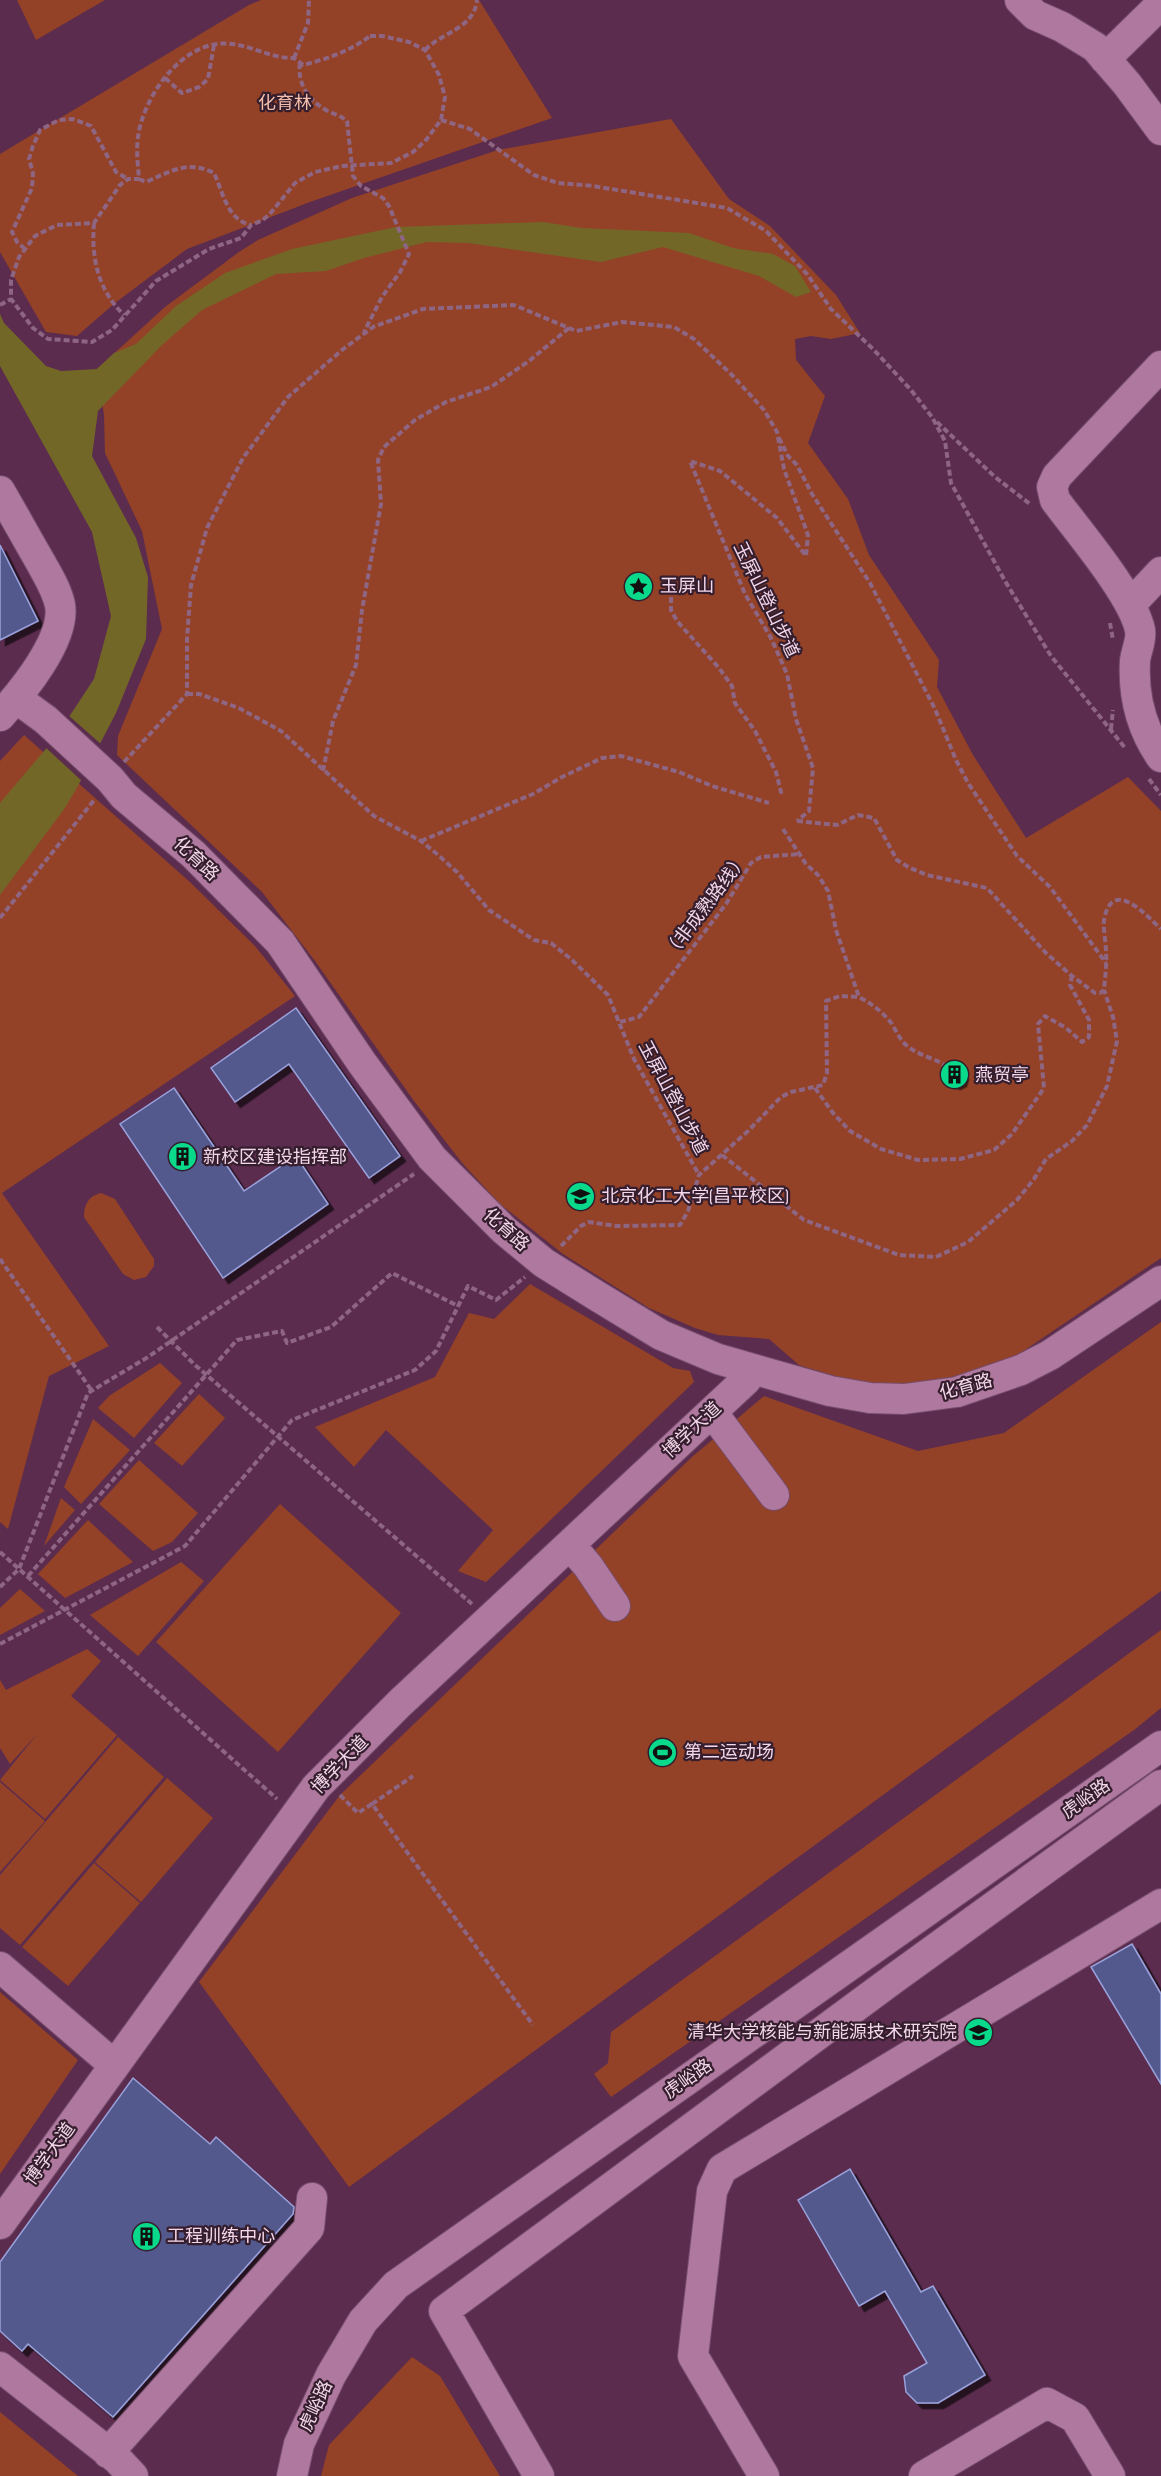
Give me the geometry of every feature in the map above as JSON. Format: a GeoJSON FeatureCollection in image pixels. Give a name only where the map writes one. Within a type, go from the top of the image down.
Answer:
{"type":"FeatureCollection","features":[{"type":"Feature","properties":{"kind":"street"},"geometry":{"type":"LineString","coordinates":[[1020,0],[1035,15],[1062,27],[1095,47],[1161,130]]}},
{"type":"Feature","properties":{"kind":"street"},"geometry":{"type":"LineString","coordinates":[[1105,59],[1161,4]]}},
{"type":"Feature","properties":{"kind":"street"},"geometry":{"type":"LineString","coordinates":[[1151,756],[1137,698],[1135,659],[1140,631],[1119,608],[1055,500],[1052,487],[1057,476],[1161,366]]}},
{"type":"Feature","properties":{"kind":"street"},"geometry":{"type":"LineString","coordinates":[[0,491],[54,588],[60,606],[59,626],[53,642],[8,707]]}},
{"type":"Feature","properties":{"kind":"street"},"geometry":{"type":"LineString","coordinates":[[1119,608],[1161,572]]}},
{"type":"Feature","properties":{"kind":"street","name":"化育路"},"geometry":{"type":"LineString","coordinates":[[8,707],[46,720],[112,774],[124,796],[193,854],[280,942],[362,1063],[432,1158],[504,1230],[544,1263],[661,1335],[718,1359],[830,1391],[870,1398],[904,1399],[957,1392],[1021,1370],[1050,1355],[1161,1281]]}},
{"type":"Feature","properties":{"kind":"street","name":"博学大道"},"geometry":{"type":"LineString","coordinates":[[0,2224],[316,1787],[400,1703],[746,1380],[752,1370]]}},
{"type":"Feature","properties":{"kind":"street"},"geometry":{"type":"LineString","coordinates":[[712,1412],[774,1495]]}},
{"type":"Feature","properties":{"kind":"street"},"geometry":{"type":"LineString","coordinates":[[570,1545],[588,1566],[615,1606]]}},
{"type":"Feature","properties":{"kind":"street","name":"虎峪路"},"geometry":{"type":"LineString","coordinates":[[292,2476],[299,2444],[331,2375],[363,2321],[396,2285],[1161,1746]]}},
{"type":"Feature","properties":{"kind":"street"},"geometry":{"type":"LineString","coordinates":[[539,2476],[444,2311],[892,1980],[1161,1785]]}},
{"type":"Feature","properties":{"kind":"street"},"geometry":{"type":"LineString","coordinates":[[764,2476],[693,2356],[712,2191],[722,2169],[1161,1904]]}},
{"type":"Feature","properties":{"kind":"street"},"geometry":{"type":"LineString","coordinates":[[0,1967],[114,2065]]}},
{"type":"Feature","properties":{"kind":"street"},"geometry":{"type":"LineString","coordinates":[[108,2453],[309,2228],[312,2198]]}},
{"type":"Feature","properties":{"kind":"street"},"geometry":{"type":"LineString","coordinates":[[0,2367],[108,2453],[133,2476]]}},
{"type":"Feature","properties":{"kind":"street"},"geometry":{"type":"LineString","coordinates":[[924,2476],[1047,2403],[1075,2418],[1110,2476]]}},
{"type":"Feature","properties":{"kind":"path"},"geometry":{"type":"LineString","coordinates":[[294,58],[308,23],[309,0]]}},
{"type":"Feature","properties":{"kind":"path"},"geometry":{"type":"LineString","coordinates":[[425,50],[433,42],[465,25],[473,15],[477,0]]}},
{"type":"Feature","properties":{"kind":"path"},"geometry":{"type":"LineString","coordinates":[[94,223],[57,225],[35,236],[19,257],[11,280],[11,299],[33,328],[48,339],[92,342],[112,330],[156,281],[209,249],[241,238],[251,225],[269,215],[295,183],[315,172],[350,166],[391,163],[413,152],[441,120],[445,97],[439,75],[425,50],[409,42],[382,36],[370,36],[357,46],[303,65],[294,58],[282,58],[242,45],[214,45],[196,50],[173,67],[154,94],[138,137],[139,179]]}},
{"type":"Feature","properties":{"kind":"path"},"geometry":{"type":"LineString","coordinates":[[165,78],[182,93],[199,87],[208,79],[214,45]]}},
{"type":"Feature","properties":{"kind":"path"},"geometry":{"type":"LineString","coordinates":[[300,63],[298,74],[304,90],[324,109],[347,121],[350,134],[350,166],[353,176],[361,186],[383,198],[396,219],[409,254],[362,335]]}},
{"type":"Feature","properties":{"kind":"path"},"geometry":{"type":"LineString","coordinates":[[25,249],[17,242],[12,232],[32,188],[33,173],[29,159],[40,130],[59,120],[73,119],[91,126],[116,172],[128,179],[139,179],[146,182],[186,166],[200,166],[214,172],[230,212],[242,223],[251,225]]}},
{"type":"Feature","properties":{"kind":"path"},"geometry":{"type":"LineString","coordinates":[[441,120],[470,129],[534,175],[542,178],[558,183],[593,186],[727,208],[766,231],[807,274],[831,309],[881,358],[932,417],[995,477],[1032,506]]}},
{"type":"Feature","properties":{"kind":"path"},"geometry":{"type":"LineString","coordinates":[[124,315],[103,290],[96,270],[94,223],[120,185],[128,179]]}},
{"type":"Feature","properties":{"kind":"path"},"geometry":{"type":"LineString","coordinates":[[0,305],[11,299]]}},
{"type":"Feature","properties":{"kind":"path","name":"玉屏山登山步道"},"geometry":{"type":"LineString","coordinates":[[699,1175],[634,1059],[608,994],[571,959],[551,943],[534,940],[489,910],[457,872],[420,841],[374,816],[281,731],[239,708],[187,691],[187,639],[191,585],[207,528],[243,459],[288,397],[374,327],[423,309],[514,305],[576,331],[622,322],[674,327],[694,339],[734,376],[764,410],[777,432],[784,469],[808,535],[806,556],[777,518],[720,471],[690,461],[745,594],[771,638],[787,674],[796,719],[813,768],[809,811],[797,821],[837,825],[858,815],[874,818],[897,860],[927,875],[987,888],[1047,953],[1072,976],[1095,993],[1104,990]]}},
{"type":"Feature","properties":{"kind":"path"},"geometry":{"type":"LineString","coordinates":[[323,771],[333,721],[356,664],[362,610],[381,504],[378,460],[384,447],[415,420],[446,402],[491,387],[529,361],[569,328]]}},
{"type":"Feature","properties":{"kind":"path"},"geometry":{"type":"LineString","coordinates":[[932,417],[945,441],[951,483],[1005,581],[1052,656],[1112,730],[1151,756],[1161,795]]}},
{"type":"Feature","properties":{"kind":"path"},"geometry":{"type":"LineString","coordinates":[[777,432],[788,456],[797,465],[812,494],[870,583],[931,700],[968,783],[1017,856],[1050,887],[1106,963]]}},
{"type":"Feature","properties":{"kind":"path"},"geometry":{"type":"LineString","coordinates":[[671,597],[671,610],[678,621],[732,686],[735,703],[755,731],[776,771],[782,796]]}},
{"type":"Feature","properties":{"kind":"path"},"geometry":{"type":"LineString","coordinates":[[1114,645],[1119,608]]}},
{"type":"Feature","properties":{"kind":"path"},"geometry":{"type":"LineString","coordinates":[[0,918],[99,794],[112,774],[187,691]]}},
{"type":"Feature","properties":{"kind":"path"},"geometry":{"type":"LineString","coordinates":[[1112,730],[1113,709]]}},
{"type":"Feature","properties":{"kind":"path"},"geometry":{"type":"LineString","coordinates":[[420,841],[533,794],[602,758],[621,756],[679,772],[712,786],[769,803]]}},
{"type":"Feature","properties":{"kind":"path"},"geometry":{"type":"LineString","coordinates":[[783,829],[828,891],[837,930],[859,997]]}},
{"type":"Feature","properties":{"kind":"path","name":"（非成熟路线）"},"geometry":{"type":"LineString","coordinates":[[620,1022],[639,1017],[726,904],[751,863],[761,857],[799,854]]}},
{"type":"Feature","properties":{"kind":"path"},"geometry":{"type":"LineString","coordinates":[[722,1155],[804,1220],[899,1255],[936,1257],[968,1242],[1017,1200],[1046,1159],[1072,1141],[1087,1125],[1107,1086],[1117,1041],[1113,1017],[1104,990],[1106,963],[1104,921],[1109,904],[1115,900],[1127,901],[1161,929]]}},
{"type":"Feature","properties":{"kind":"path"},"geometry":{"type":"LineString","coordinates":[[951,1074],[943,1064],[927,1055],[913,1051],[904,1043],[890,1022],[873,1004],[859,997],[840,996],[826,1001],[827,1073],[823,1085],[815,1088],[832,1113],[850,1131],[881,1149],[918,1160],[960,1160],[994,1149],[1012,1134],[1044,1088],[1038,1024],[1045,1016],[1082,1042],[1089,1037],[1089,1020],[1070,985],[1072,976]]}},
{"type":"Feature","properties":{"kind":"path","name":"玉屏山登山步道"},"geometry":{"type":"LineString","coordinates":[[559,1248],[581,1226],[589,1222],[616,1226],[680,1225],[688,1211],[699,1175],[780,1097],[791,1092],[815,1088]]}},
{"type":"Feature","properties":{"kind":"path"},"geometry":{"type":"LineString","coordinates":[[0,1587],[19,1569],[88,1393],[148,1357],[405,1182],[432,1158]]}},
{"type":"Feature","properties":{"kind":"path"},"geometry":{"type":"LineString","coordinates":[[0,1259],[92,1390]]}},
{"type":"Feature","properties":{"kind":"path"},"geometry":{"type":"LineString","coordinates":[[28,1576],[237,1340],[282,1332],[287,1343],[331,1327],[392,1273],[458,1306]]}},
{"type":"Feature","properties":{"kind":"path"},"geometry":{"type":"LineString","coordinates":[[0,1644],[185,1545],[291,1420],[415,1370],[436,1351],[468,1286],[496,1300],[528,1275]]}},
{"type":"Feature","properties":{"kind":"path"},"geometry":{"type":"LineString","coordinates":[[157,1328],[169,1342],[490,1620]]}},
{"type":"Feature","properties":{"kind":"path"},"geometry":{"type":"LineString","coordinates":[[0,1552],[295,1816]]}},
{"type":"Feature","properties":{"kind":"path"},"geometry":{"type":"LineString","coordinates":[[335,1790],[358,1814],[413,1776]]}},
{"type":"Feature","properties":{"kind":"path"},"geometry":{"type":"LineString","coordinates":[[372,1804],[533,2025]]}},
{"type":"Feature","properties":{"kind":"green space"},"geometry":{"type":"Polygon","coordinates":[[[17,0],[105,0],[36,40],[17,0]]]}},
{"type":"Feature","properties":{"kind":"green space","name":"化育林"},"geometry":{"type":"Polygon","coordinates":[[[261,0],[479,0],[552,118],[310,202],[187,249],[115,303],[77,336],[46,332],[0,252],[0,154],[261,0]]]}},
{"type":"Feature","properties":{"kind":"green space"},"geometry":{"type":"Polygon","coordinates":[[[671,119],[729,199],[770,226],[836,295],[860,333],[831,339],[811,336],[795,339],[796,360],[825,396],[808,443],[848,499],[869,555],[939,660],[937,687],[973,755],[1026,838],[1128,777],[1161,811],[1161,1258],[1016,1356],[968,1378],[898,1385],[856,1382],[808,1368],[799,1365],[769,1339],[718,1335],[695,1328],[649,1308],[563,1254],[500,1204],[463,1164],[414,1101],[315,961],[262,892],[117,755],[118,736],[162,629],[142,531],[105,453],[104,415],[97,369],[165,307],[239,252],[258,240],[352,198],[498,150],[671,119]]]}},
{"type":"Feature","properties":{"kind":"green space"},"geometry":{"type":"Polygon","coordinates":[[[24,735],[191,883],[255,946],[295,996],[2,1193],[109,1346],[49,1376],[8,1529],[0,1522],[0,761],[24,735]]]}},
{"type":"Feature","properties":{"kind":"green space"},"geometry":{"type":"Polygon","coordinates":[[[101,1193],[115,1199],[154,1259],[154,1266],[146,1277],[134,1280],[123,1274],[84,1217],[88,1202],[93,1196],[101,1193]]]}},
{"type":"Feature","properties":{"kind":"green space"},"geometry":{"type":"Polygon","coordinates":[[[530,1284],[673,1368],[690,1371],[694,1382],[486,1582],[458,1571],[493,1530],[386,1430],[354,1467],[315,1427],[435,1377],[469,1313],[494,1319],[530,1284]]]}},
{"type":"Feature","properties":{"kind":"green space","name":"第二运动场"},"geometry":{"type":"Polygon","coordinates":[[[1161,1322],[1161,1591],[349,2187],[199,1982],[340,1795],[692,1457],[764,1396],[918,1451],[1004,1433],[1161,1322]]]}},
{"type":"Feature","properties":{"kind":"green space"},"geometry":{"type":"Polygon","coordinates":[[[160,1363],[182,1383],[134,1438],[98,1408],[109,1396],[160,1363]]]}},
{"type":"Feature","properties":{"kind":"green space"},"geometry":{"type":"Polygon","coordinates":[[[199,1394],[225,1418],[182,1466],[154,1443],[199,1394]]]}},
{"type":"Feature","properties":{"kind":"green space"},"geometry":{"type":"Polygon","coordinates":[[[93,1419],[130,1450],[81,1504],[64,1487],[93,1419]]]}},
{"type":"Feature","properties":{"kind":"green space"},"geometry":{"type":"Polygon","coordinates":[[[139,1460],[198,1513],[172,1542],[153,1551],[99,1504],[139,1460]]]}},
{"type":"Feature","properties":{"kind":"green space"},"geometry":{"type":"Polygon","coordinates":[[[61,1498],[75,1510],[44,1546],[61,1498]]]}},
{"type":"Feature","properties":{"kind":"green space"},"geometry":{"type":"Polygon","coordinates":[[[280,1504],[401,1613],[278,1752],[156,1642],[280,1504]]]}},
{"type":"Feature","properties":{"kind":"green space"},"geometry":{"type":"Polygon","coordinates":[[[88,1520],[133,1562],[65,1598],[38,1574],[88,1520]]]}},
{"type":"Feature","properties":{"kind":"green space"},"geometry":{"type":"Polygon","coordinates":[[[181,1562],[204,1581],[138,1656],[90,1615],[181,1562]]]}},
{"type":"Feature","properties":{"kind":"green space"},"geometry":{"type":"Polygon","coordinates":[[[20,1589],[45,1611],[0,1635],[0,1608],[20,1589]]]}},
{"type":"Feature","properties":{"kind":"green space"},"geometry":{"type":"Polygon","coordinates":[[[1161,1630],[1161,1708],[1134,1730],[611,2097],[594,2074],[608,2063],[611,2032],[1161,1630]]]}},
{"type":"Feature","properties":{"kind":"green space"},"geometry":{"type":"Polygon","coordinates":[[[87,1649],[101,1661],[71,1696],[117,1735],[45,1819],[0,1780],[38,1733],[10,1764],[0,1748],[0,1680],[6,1690],[87,1649]]]}},
{"type":"Feature","properties":{"kind":"green space"},"geometry":{"type":"Polygon","coordinates":[[[118,1737],[164,1777],[20,1945],[0,1928],[0,1875],[118,1737]]]}},
{"type":"Feature","properties":{"kind":"green space"},"geometry":{"type":"Polygon","coordinates":[[[167,1778],[213,1818],[141,1902],[95,1862],[167,1778]]]}},
{"type":"Feature","properties":{"kind":"green space"},"geometry":{"type":"Polygon","coordinates":[[[0,1782],[45,1821],[0,1872],[0,1782]]]}},
{"type":"Feature","properties":{"kind":"green space"},"geometry":{"type":"Polygon","coordinates":[[[94,1863],[140,1903],[68,1986],[22,1947],[94,1863]]]}},
{"type":"Feature","properties":{"kind":"green space"},"geometry":{"type":"Polygon","coordinates":[[[0,1992],[78,2060],[0,2174],[0,1992]]]}},
{"type":"Feature","properties":{"kind":"green space"},"geometry":{"type":"Polygon","coordinates":[[[412,2357],[440,2376],[500,2476],[321,2476],[329,2445],[412,2357]]]}},
{"type":"Feature","properties":{"kind":"green space"},"geometry":{"type":"Polygon","coordinates":[[[0,2412],[78,2476],[0,2476],[0,2412]]]}},
{"type":"Feature","properties":{"kind":"shaded area"},"geometry":{"type":"Polygon","coordinates":[[[543,222],[582,228],[689,233],[733,248],[773,254],[795,266],[811,292],[796,297],[759,276],[663,247],[601,262],[468,243],[427,242],[364,258],[326,271],[276,274],[202,310],[162,345],[98,411],[92,456],[136,538],[148,577],[146,639],[116,713],[79,784],[65,808],[0,895],[0,803],[55,738],[94,679],[111,616],[92,532],[0,366],[0,314],[4,323],[46,366],[61,371],[97,369],[114,353],[136,344],[176,306],[225,273],[292,249],[396,227],[543,222]]]}},
{"type":"Feature","properties":{"kind":"pier"},"geometry":{"type":"Polygon","coordinates":[[[67,714],[102,745],[83,782],[44,746],[67,714]]]}},
{"type":"Feature","properties":{"kind":"building"},"geometry":{"type":"Polygon","coordinates":[[[0,545],[38,621],[0,640],[0,545]]]}},
{"type":"Feature","properties":{"kind":"building"},"geometry":{"type":"Polygon","coordinates":[[[296,1008],[400,1156],[369,1178],[289,1064],[235,1102],[211,1068],[296,1008]]]}},
{"type":"Feature","properties":{"kind":"building","name":"燕贸亭"},"geometry":{"type":"Polygon","coordinates":[[[953,1067],[960,1069],[963,1074],[961,1081],[955,1084],[944,1081],[947,1070],[953,1067]]]}},
{"type":"Feature","properties":{"kind":"building","name":"新校区建设指挥部"},"geometry":{"type":"Polygon","coordinates":[[[174,1088],[244,1191],[296,1156],[328,1204],[223,1278],[120,1124],[174,1088]]]}},
{"type":"Feature","properties":{"kind":"building"},"geometry":{"type":"Polygon","coordinates":[[[1132,1944],[1161,1994],[1161,2084],[1091,1967],[1132,1944]]]}},
{"type":"Feature","properties":{"kind":"building","name":"工程训练中心"},"geometry":{"type":"Polygon","coordinates":[[[133,2078],[210,2144],[216,2137],[294,2207],[293,2214],[113,2417],[28,2344],[22,2351],[0,2331],[0,2262],[133,2078]]]}},
{"type":"Feature","properties":{"kind":"building"},"geometry":{"type":"Polygon","coordinates":[[[850,2169],[921,2292],[933,2286],[985,2375],[938,2403],[917,2403],[906,2392],[904,2376],[927,2363],[885,2291],[859,2306],[798,2200],[850,2169]]]}},
{"type":"Feature","properties":{"kind":"place","name":"玉屏山"},"geometry":{"type":"Point","coordinates":[639,586]}},
{"type":"Feature","properties":{"kind":"place","name":"燕贸亭"},"geometry":{"type":"Point","coordinates":[954,1075]}},
{"type":"Feature","properties":{"kind":"place","name":"新校区建设指挥部"},"geometry":{"type":"Point","coordinates":[182,1157]}},
{"type":"Feature","properties":{"kind":"place","name":"北京化工大学(昌平校区)"},"geometry":{"type":"Point","coordinates":[580,1196]}},
{"type":"Feature","properties":{"kind":"place","name":"第二运动场"},"geometry":{"type":"Point","coordinates":[663,1752]}},
{"type":"Feature","properties":{"kind":"place","name":"清华大学核能与新能源技术研究院"},"geometry":{"type":"Point","coordinates":[978,2032]}},
{"type":"Feature","properties":{"kind":"place","name":"工程训练中心"},"geometry":{"type":"Point","coordinates":[146,2236]}}]}
